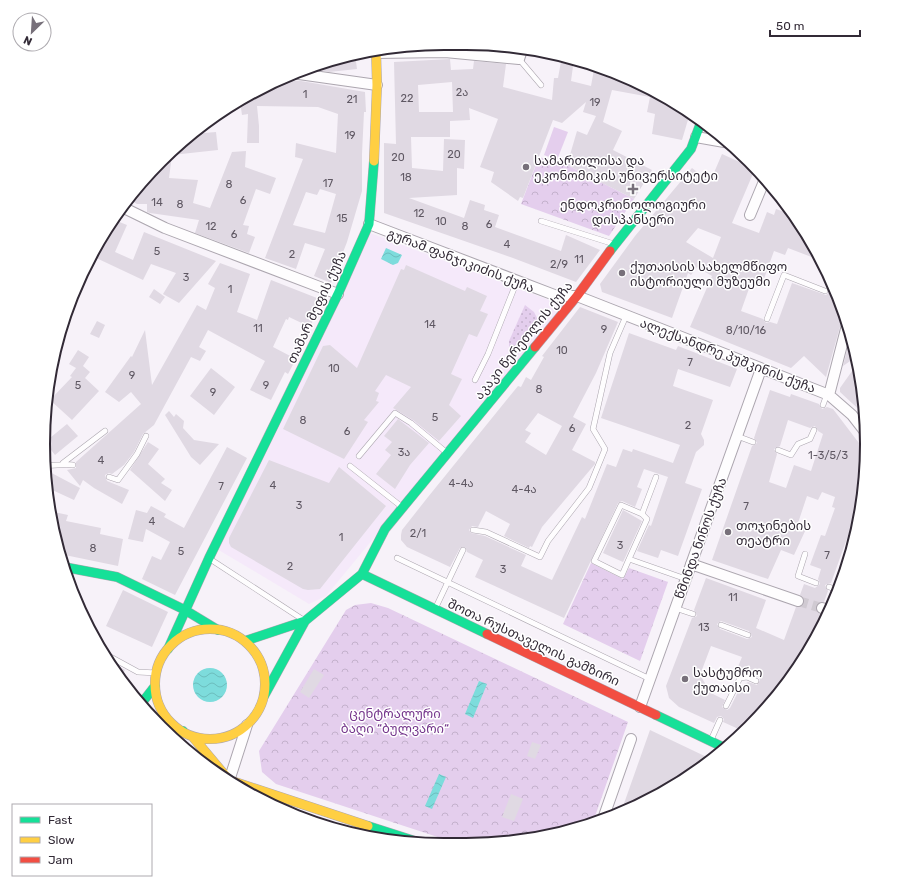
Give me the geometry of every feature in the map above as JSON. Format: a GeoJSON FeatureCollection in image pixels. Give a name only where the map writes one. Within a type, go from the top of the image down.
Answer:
{"type":"FeatureCollection","features":[{"type":"Feature","properties":{"kind":"main road","name":"თამარ მეფის ქუჩა"},"geometry":{"type":"LineString","coordinates":[[168,650],[208,558],[338,294],[369,224],[376,150],[376,56]]}},
{"type":"Feature","properties":{"kind":"main road","name":"აკაკი წერეთლის ქუჩა"},"geometry":{"type":"LineString","coordinates":[[362,574],[385,529],[577,296],[615,244],[684,158],[696,137],[700,126]]}},
{"type":"Feature","properties":{"kind":"main road"},"geometry":{"type":"LineString","coordinates":[[70,568],[117,576],[185,610],[218,630]]}},
{"type":"Feature","properties":{"kind":"main road"},"geometry":{"type":"LineString","coordinates":[[245,642],[305,621],[362,574]]}},
{"type":"Feature","properties":{"kind":"main road","name":"შოთა რუსთაველის გამზირი"},"geometry":{"type":"LineString","coordinates":[[362,574],[720,745]]}},
{"type":"Feature","properties":{"kind":"main road"},"geometry":{"type":"LineString","coordinates":[[264,696],[265,679],[261,662],[256,654],[245,642],[229,633],[218,630],[207,629],[191,633],[176,641],[161,660],[157,673],[156,686],[158,699],[163,712],[172,723],[192,736],[206,739],[221,738],[235,733],[247,725],[258,712],[264,696],[305,621]]}},
{"type":"Feature","properties":{"kind":"main road"},"geometry":{"type":"LineString","coordinates":[[144,700],[156,686]]}},
{"type":"Feature","properties":{"kind":"main road"},"geometry":{"type":"LineString","coordinates":[[175,732],[183,731]]}},
{"type":"Feature","properties":{"kind":"main road"},"geometry":{"type":"LineString","coordinates":[[192,736],[218,767]]}},
{"type":"Feature","properties":{"kind":"main road"},"geometry":{"type":"LineString","coordinates":[[258,791],[380,832]]}},
{"type":"Feature","properties":{"kind":"street"},"geometry":{"type":"LineString","coordinates":[[412,52],[445,52],[519,59],[521,54]]}},
{"type":"Feature","properties":{"kind":"street"},"geometry":{"type":"LineString","coordinates":[[306,75],[377,85]]}},
{"type":"Feature","properties":{"kind":"street"},"geometry":{"type":"LineString","coordinates":[[696,137],[718,141]]}},
{"type":"Feature","properties":{"kind":"street"},"geometry":{"type":"LineString","coordinates":[[756,201],[763,185]]}},
{"type":"Feature","properties":{"kind":"street"},"geometry":{"type":"LineString","coordinates":[[127,209],[165,228],[338,294]]}},
{"type":"Feature","properties":{"kind":"street","name":"გურამ ფანჯიკიძის ქუჩა"},"geometry":{"type":"LineString","coordinates":[[369,224],[557,296],[577,296]]}},
{"type":"Feature","properties":{"kind":"street","name":"ალექსანდრე პუშკინის ქუჩა"},"geometry":{"type":"LineString","coordinates":[[577,296],[828,394],[852,415],[859,424]]}},
{"type":"Feature","properties":{"kind":"street"},"geometry":{"type":"LineString","coordinates":[[828,394],[844,334]]}},
{"type":"Feature","properties":{"kind":"street","name":"წმინდა ნინოს ქუჩა"},"geometry":{"type":"LineString","coordinates":[[640,707],[761,369]]}},
{"type":"Feature","properties":{"kind":"street"},"geometry":{"type":"LineString","coordinates":[[691,564],[798,601]]}},
{"type":"Feature","properties":{"kind":"street"},"geometry":{"type":"LineString","coordinates":[[231,775],[247,725]]}},
{"type":"Feature","properties":{"kind":"street"},"geometry":{"type":"LineString","coordinates":[[605,812],[631,739]]}},
{"type":"Feature","properties":{"kind":"lane"},"geometry":{"type":"LineString","coordinates":[[519,59],[541,85]]}},
{"type":"Feature","properties":{"kind":"lane"},"geometry":{"type":"LineString","coordinates":[[541,221],[615,244]]}},
{"type":"Feature","properties":{"kind":"lane"},"geometry":{"type":"LineString","coordinates":[[767,319],[784,275],[825,291]]}},
{"type":"Feature","properties":{"kind":"lane"},"geometry":{"type":"LineString","coordinates":[[475,380],[488,354],[517,281]]}},
{"type":"Feature","properties":{"kind":"lane"},"geometry":{"type":"LineString","coordinates":[[473,530],[486,532],[540,557],[548,541],[589,488],[605,449],[594,429],[610,353],[626,316]]}},
{"type":"Feature","properties":{"kind":"lane"},"geometry":{"type":"LineString","coordinates":[[823,405],[828,394]]}},
{"type":"Feature","properties":{"kind":"lane"},"geometry":{"type":"LineString","coordinates":[[359,456],[395,413],[411,423],[447,454]]}},
{"type":"Feature","properties":{"kind":"lane"},"geometry":{"type":"LineString","coordinates":[[778,450],[791,455],[798,444],[810,438],[814,430]]}},
{"type":"Feature","properties":{"kind":"lane"},"geometry":{"type":"LineString","coordinates":[[63,463],[105,431]]}},
{"type":"Feature","properties":{"kind":"lane"},"geometry":{"type":"LineString","coordinates":[[109,477],[118,480],[137,454],[146,436]]}},
{"type":"Feature","properties":{"kind":"lane"},"geometry":{"type":"LineString","coordinates":[[737,436],[753,442]]}},
{"type":"Feature","properties":{"kind":"lane"},"geometry":{"type":"LineString","coordinates":[[51,465],[63,463],[73,465]]}},
{"type":"Feature","properties":{"kind":"lane"},"geometry":{"type":"LineString","coordinates":[[350,466],[403,507]]}},
{"type":"Feature","properties":{"kind":"lane"},"geometry":{"type":"LineString","coordinates":[[642,514],[656,477]]}},
{"type":"Feature","properties":{"kind":"lane"},"geometry":{"type":"LineString","coordinates":[[621,505],[642,514],[647,519],[622,575],[594,561],[621,505]]}},
{"type":"Feature","properties":{"kind":"lane"},"geometry":{"type":"LineString","coordinates":[[435,610],[463,550]]}},
{"type":"Feature","properties":{"kind":"lane"},"geometry":{"type":"LineString","coordinates":[[805,554],[798,576],[816,583]]}},
{"type":"Feature","properties":{"kind":"lane"},"geometry":{"type":"LineString","coordinates":[[208,558],[305,621]]}},
{"type":"Feature","properties":{"kind":"lane"},"geometry":{"type":"LineString","coordinates":[[397,558],[650,679]]}},
{"type":"Feature","properties":{"kind":"lane"},"geometry":{"type":"LineString","coordinates":[[629,559],[686,579]]}},
{"type":"Feature","properties":{"kind":"lane"},"geometry":{"type":"LineString","coordinates":[[676,608],[693,614]]}},
{"type":"Feature","properties":{"kind":"lane"},"geometry":{"type":"LineString","coordinates":[[721,625],[748,634]]}},
{"type":"Feature","properties":{"kind":"lane"},"geometry":{"type":"LineString","coordinates":[[113,659],[138,672],[157,673]]}},
{"type":"Feature","properties":{"kind":"lane"},"geometry":{"type":"LineString","coordinates":[[726,706],[740,678],[747,677],[756,681]]}},
{"type":"Feature","properties":{"kind":"lane"},"geometry":{"type":"LineString","coordinates":[[710,741],[720,720]]}},
{"type":"Feature","properties":{"kind":"shaded area"},"geometry":{"type":"Polygon","coordinates":[[[370,233],[565,306],[326,596],[309,604],[217,549],[370,233]]]}},
{"type":"Feature","properties":{"kind":"green space"},"geometry":{"type":"Polygon","coordinates":[[[554,127],[568,132],[557,160],[544,155],[554,127]]]}},
{"type":"Feature","properties":{"kind":"green space"},"geometry":{"type":"Polygon","coordinates":[[[539,157],[567,165],[634,199],[609,236],[521,204],[539,157]]]}},
{"type":"Feature","properties":{"kind":"green space"},"geometry":{"type":"Polygon","coordinates":[[[525,305],[534,312],[538,320],[509,354],[509,341],[525,305]]]}},
{"type":"Feature","properties":{"kind":"green space"},"geometry":{"type":"Polygon","coordinates":[[[591,563],[623,579],[629,568],[668,582],[640,661],[563,624],[591,563]]]}},
{"type":"Feature","properties":{"kind":"green space","name":"ცენტრალური ბაღი “ბულვარი“"},"geometry":{"type":"Polygon","coordinates":[[[371,603],[388,608],[628,722],[595,816],[568,825],[517,835],[440,838],[276,784],[262,772],[259,751],[346,610],[355,605],[371,603]]]}},
{"type":"Feature","properties":{"kind":"water"},"geometry":{"type":"Polygon","coordinates":[[[386,248],[402,255],[398,263],[393,265],[381,259],[386,248]]]}},
{"type":"Feature","properties":{"kind":"water"},"geometry":{"type":"Polygon","coordinates":[[[213,668],[222,673],[226,678],[226,692],[222,697],[217,701],[207,702],[203,701],[194,692],[193,682],[194,678],[203,669],[213,668]]]}},
{"type":"Feature","properties":{"kind":"water"},"geometry":{"type":"Polygon","coordinates":[[[479,681],[487,684],[473,718],[465,714],[479,681]]]}},
{"type":"Feature","properties":{"kind":"water"},"geometry":{"type":"Polygon","coordinates":[[[439,774],[446,777],[432,809],[425,806],[439,774]]]}},
{"type":"Feature","properties":{"kind":"building"},"geometry":{"type":"Polygon","coordinates":[[[450,59],[451,70],[473,69],[474,61],[506,64],[503,87],[552,100],[554,78],[558,78],[561,62],[568,63],[573,65],[571,81],[591,86],[594,71],[640,91],[688,118],[682,140],[652,134],[655,114],[647,112],[650,97],[612,90],[603,122],[622,131],[613,150],[652,170],[634,199],[567,165],[577,131],[587,135],[596,116],[583,112],[586,102],[562,123],[553,120],[523,198],[520,197],[518,201],[491,182],[494,172],[480,167],[498,119],[469,108],[470,120],[450,121],[450,137],[411,137],[412,168],[443,171],[444,139],[465,140],[464,169],[457,168],[457,195],[409,198],[464,218],[470,200],[485,205],[484,210],[499,215],[495,227],[561,251],[566,235],[600,250],[576,282],[513,258],[384,213],[384,143],[396,144],[394,62],[450,59]],[[452,82],[418,85],[419,112],[453,112],[452,82]]]}},
{"type":"Feature","properties":{"kind":"building"},"geometry":{"type":"Polygon","coordinates":[[[356,60],[357,69],[329,72],[320,70],[356,60]]]}},
{"type":"Feature","properties":{"kind":"building"},"geometry":{"type":"Polygon","coordinates":[[[292,81],[365,92],[366,112],[364,112],[362,191],[347,242],[331,283],[314,276],[325,249],[305,243],[296,269],[265,258],[303,159],[295,157],[296,143],[336,153],[338,114],[318,107],[257,106],[259,143],[247,143],[248,114],[242,115],[241,107],[292,81]],[[320,189],[317,195],[306,192],[293,225],[325,233],[336,194],[320,189]]]}},
{"type":"Feature","properties":{"kind":"building"},"geometry":{"type":"Polygon","coordinates":[[[216,132],[218,150],[177,154],[184,148],[201,133],[216,132]]]}},
{"type":"Feature","properties":{"kind":"building"},"geometry":{"type":"Polygon","coordinates":[[[246,151],[245,167],[276,178],[270,194],[256,189],[243,225],[249,226],[247,234],[255,237],[249,253],[195,233],[199,220],[150,213],[147,212],[147,204],[137,204],[133,202],[171,159],[169,178],[198,180],[193,203],[210,208],[232,152],[246,151]]]}},
{"type":"Feature","properties":{"kind":"building"},"geometry":{"type":"Polygon","coordinates":[[[722,154],[744,164],[753,174],[732,223],[759,233],[767,212],[774,215],[776,209],[785,212],[791,220],[790,222],[794,225],[812,257],[788,248],[785,255],[774,251],[761,287],[751,283],[741,311],[763,319],[766,323],[770,322],[777,324],[792,283],[826,295],[829,292],[827,286],[830,293],[841,323],[826,377],[804,356],[791,368],[690,327],[712,276],[697,267],[691,275],[688,273],[672,318],[602,292],[600,284],[635,236],[692,168],[710,182],[722,154]],[[698,228],[686,242],[713,258],[721,237],[698,228]]]}},
{"type":"Feature","properties":{"kind":"building"},"geometry":{"type":"Polygon","coordinates":[[[118,222],[127,225],[115,252],[133,260],[144,232],[216,261],[179,303],[163,294],[176,273],[151,264],[143,280],[97,258],[118,222]]]}},
{"type":"Feature","properties":{"kind":"building"},"geometry":{"type":"Polygon","coordinates":[[[220,263],[250,274],[237,312],[257,320],[271,280],[322,300],[310,327],[289,317],[288,320],[286,319],[273,347],[296,359],[288,374],[285,372],[271,400],[250,390],[265,361],[208,330],[199,347],[206,351],[200,361],[191,357],[154,425],[143,434],[134,452],[124,465],[112,474],[109,473],[105,475],[107,481],[129,490],[122,504],[83,480],[80,486],[67,470],[76,468],[76,462],[141,404],[131,392],[119,402],[105,392],[131,356],[132,357],[145,330],[152,385],[197,305],[206,310],[215,288],[208,284],[220,263]]]}},
{"type":"Feature","properties":{"kind":"building"},"geometry":{"type":"Polygon","coordinates":[[[406,265],[465,291],[467,287],[487,296],[480,311],[488,314],[477,337],[469,334],[451,374],[462,379],[449,405],[461,416],[439,441],[413,420],[393,408],[411,387],[386,375],[375,391],[379,393],[376,401],[379,402],[364,420],[368,422],[344,459],[283,429],[323,346],[330,345],[357,368],[401,269],[404,270],[406,265]]]}},
{"type":"Feature","properties":{"kind":"building"},"geometry":{"type":"Polygon","coordinates":[[[154,289],[165,297],[160,304],[149,297],[154,289]]]}},
{"type":"Feature","properties":{"kind":"building"},"geometry":{"type":"Polygon","coordinates":[[[580,307],[618,322],[596,373],[573,417],[586,424],[572,450],[595,462],[595,464],[542,527],[532,547],[530,546],[529,548],[504,536],[510,524],[486,511],[478,527],[472,526],[469,530],[471,533],[485,536],[526,555],[521,566],[552,580],[582,517],[585,519],[607,464],[616,467],[623,449],[632,452],[633,449],[673,463],[680,445],[601,418],[629,333],[676,350],[678,346],[737,369],[730,387],[678,369],[673,386],[713,400],[701,434],[704,440],[704,445],[696,452],[685,483],[702,489],[678,556],[661,550],[658,558],[637,551],[649,525],[651,526],[668,477],[644,469],[637,487],[642,489],[635,507],[622,501],[618,503],[564,618],[475,577],[483,560],[467,552],[465,547],[460,548],[450,567],[407,547],[401,540],[402,530],[518,386],[521,387],[526,377],[531,380],[544,357],[542,356],[580,307]],[[538,413],[525,430],[531,433],[525,442],[546,455],[562,426],[538,413]]]}},
{"type":"Feature","properties":{"kind":"building"},"geometry":{"type":"Polygon","coordinates":[[[97,321],[105,325],[99,338],[90,334],[97,321]]]}},
{"type":"Feature","properties":{"kind":"building"},"geometry":{"type":"Polygon","coordinates":[[[848,347],[851,361],[843,366],[848,347]]]}},
{"type":"Feature","properties":{"kind":"building"},"geometry":{"type":"Polygon","coordinates":[[[78,350],[89,357],[83,366],[90,372],[85,378],[99,391],[72,420],[52,402],[53,397],[72,377],[70,376],[76,368],[69,364],[78,350]]]}},
{"type":"Feature","properties":{"kind":"building"},"geometry":{"type":"Polygon","coordinates":[[[211,368],[235,387],[214,415],[190,396],[211,368]]]}},
{"type":"Feature","properties":{"kind":"building"},"geometry":{"type":"Polygon","coordinates":[[[853,370],[858,409],[840,392],[840,388],[853,370]]]}},
{"type":"Feature","properties":{"kind":"building"},"geometry":{"type":"Polygon","coordinates":[[[770,390],[790,397],[791,394],[819,404],[822,409],[827,407],[833,409],[860,444],[859,470],[857,495],[850,529],[831,583],[825,585],[828,591],[824,602],[820,602],[816,606],[816,610],[820,614],[817,621],[794,663],[779,684],[738,729],[723,722],[724,719],[721,716],[717,717],[714,723],[679,707],[669,698],[666,686],[692,618],[697,616],[694,610],[706,578],[766,600],[756,628],[784,640],[796,607],[800,607],[804,603],[804,599],[800,595],[804,584],[815,588],[820,584],[818,579],[821,569],[810,565],[821,535],[825,536],[835,508],[832,507],[835,497],[822,492],[818,500],[807,496],[797,526],[806,529],[794,555],[781,550],[768,579],[712,560],[752,446],[757,443],[754,438],[770,390]],[[788,420],[780,446],[774,449],[777,454],[769,482],[786,488],[794,465],[811,471],[823,434],[818,431],[815,426],[810,428],[788,420]],[[721,621],[717,624],[720,629],[747,639],[752,637],[749,631],[721,621]],[[711,646],[700,675],[711,693],[725,700],[722,707],[727,710],[730,708],[741,686],[748,682],[757,685],[760,680],[758,677],[737,669],[742,657],[711,646]]]}},
{"type":"Feature","properties":{"kind":"building"},"geometry":{"type":"Polygon","coordinates":[[[169,411],[174,417],[176,414],[184,421],[183,428],[194,440],[219,444],[200,465],[191,457],[165,415],[169,411]]]}},
{"type":"Feature","properties":{"kind":"building"},"geometry":{"type":"Polygon","coordinates":[[[398,419],[429,443],[410,465],[395,489],[376,474],[391,455],[385,450],[392,442],[384,436],[398,419]]]}},
{"type":"Feature","properties":{"kind":"building"},"geometry":{"type":"Polygon","coordinates":[[[67,424],[78,436],[55,455],[50,449],[50,438],[67,424]]]}},
{"type":"Feature","properties":{"kind":"building"},"geometry":{"type":"Polygon","coordinates":[[[148,442],[159,449],[148,464],[165,479],[161,483],[172,490],[165,501],[130,470],[148,442]]]}},
{"type":"Feature","properties":{"kind":"building"},"geometry":{"type":"Polygon","coordinates":[[[227,447],[247,458],[175,595],[142,579],[152,556],[161,560],[170,542],[146,529],[143,542],[128,539],[136,510],[147,513],[151,506],[166,514],[164,517],[184,528],[227,447]]]}},
{"type":"Feature","properties":{"kind":"building"},"geometry":{"type":"Polygon","coordinates":[[[269,460],[329,483],[339,467],[386,506],[320,589],[303,589],[231,547],[229,543],[229,538],[269,460]]]}},
{"type":"Feature","properties":{"kind":"building"},"geometry":{"type":"Polygon","coordinates":[[[51,473],[80,488],[74,500],[53,490],[51,473]]]}},
{"type":"Feature","properties":{"kind":"building"},"geometry":{"type":"Polygon","coordinates":[[[623,510],[642,521],[623,562],[603,553],[623,510]]]}},
{"type":"Feature","properties":{"kind":"building"},"geometry":{"type":"Polygon","coordinates":[[[56,513],[68,515],[66,521],[101,528],[100,534],[123,539],[118,566],[66,555],[56,513]]]}},
{"type":"Feature","properties":{"kind":"building"},"geometry":{"type":"Polygon","coordinates":[[[123,590],[168,612],[152,647],[106,626],[123,590]]]}},
{"type":"Feature","properties":{"kind":"building"},"geometry":{"type":"Polygon","coordinates":[[[118,666],[125,670],[123,673],[118,666]]]}},
{"type":"Feature","properties":{"kind":"building"},"geometry":{"type":"Polygon","coordinates":[[[314,669],[324,675],[309,698],[300,692],[314,669]]]}},
{"type":"Feature","properties":{"kind":"building"},"geometry":{"type":"Polygon","coordinates":[[[650,730],[706,757],[663,785],[624,805],[650,730]]]}},
{"type":"Feature","properties":{"kind":"building"},"geometry":{"type":"Polygon","coordinates":[[[532,742],[541,745],[535,759],[527,756],[532,742]]]}},
{"type":"Feature","properties":{"kind":"building"},"geometry":{"type":"Polygon","coordinates":[[[511,794],[523,799],[514,821],[502,817],[511,794]]]}},
{"type":"Feature","properties":{"kind":"tunnel"},"geometry":{"type":"LineString","coordinates":[[798,601],[822,608]]}},
{"type":"Feature","properties":{"kind":"traffic: fast"},"geometry":{"type":"LineString","coordinates":[[610,251],[691,149],[699,126]]}},
{"type":"Feature","properties":{"kind":"traffic: fast"},"geometry":{"type":"LineString","coordinates":[[168,649],[209,558],[338,294],[369,224],[374,161]]}},
{"type":"Feature","properties":{"kind":"traffic: fast"},"geometry":{"type":"LineString","coordinates":[[362,574],[385,529],[535,347]]}},
{"type":"Feature","properties":{"kind":"traffic: fast"},"geometry":{"type":"LineString","coordinates":[[70,568],[117,577],[185,610],[218,630]]}},
{"type":"Feature","properties":{"kind":"traffic: fast"},"geometry":{"type":"LineString","coordinates":[[245,641],[305,621],[362,574],[487,634]]}},
{"type":"Feature","properties":{"kind":"traffic: fast"},"geometry":{"type":"LineString","coordinates":[[264,696],[305,621]]}},
{"type":"Feature","properties":{"kind":"traffic: fast"},"geometry":{"type":"LineString","coordinates":[[144,700],[155,686]]}},
{"type":"Feature","properties":{"kind":"traffic: fast"},"geometry":{"type":"LineString","coordinates":[[656,715],[720,745]]}},
{"type":"Feature","properties":{"kind":"traffic: fast"},"geometry":{"type":"LineString","coordinates":[[175,732],[183,731]]}},
{"type":"Feature","properties":{"kind":"traffic: fast"},"geometry":{"type":"LineString","coordinates":[[368,826],[397,835]]}},
{"type":"Feature","properties":{"kind":"traffic: slow"},"geometry":{"type":"LineString","coordinates":[[374,161],[377,85],[376,56]]}},
{"type":"Feature","properties":{"kind":"traffic: slow"},"geometry":{"type":"LineString","coordinates":[[210,629],[221,630],[231,634],[249,645],[260,663],[264,673],[265,684],[264,695],[260,705],[249,723],[231,734],[221,738],[210,739],[199,738],[189,734],[171,723],[160,705],[156,695],[155,684],[156,673],[160,663],[171,645],[189,634],[199,630],[210,629]]}},
{"type":"Feature","properties":{"kind":"traffic: slow"},"geometry":{"type":"LineString","coordinates":[[192,736],[218,767]]}},
{"type":"Feature","properties":{"kind":"traffic: slow"},"geometry":{"type":"LineString","coordinates":[[252,788],[368,826]]}},
{"type":"Feature","properties":{"kind":"traffic: jam"},"geometry":{"type":"LineString","coordinates":[[535,347],[577,296],[610,251]]}},
{"type":"Feature","properties":{"kind":"traffic: jam"},"geometry":{"type":"LineString","coordinates":[[487,634],[656,715]]}},
{"type":"Feature","properties":{"kind":"place","name":"სამართლისა და ეკონომიკის უნივერსიტეტი"},"geometry":{"type":"Point","coordinates":[526,167]}},
{"type":"Feature","properties":{"kind":"place","name":"ენდოკრინოლოგიური დისპანსერი"},"geometry":{"type":"Point","coordinates":[633,189]}},
{"type":"Feature","properties":{"kind":"place","name":"ქუთაისის სახელმწიფო ისტორიული მუზეუმი"},"geometry":{"type":"Point","coordinates":[622,273]}},
{"type":"Feature","properties":{"kind":"place","name":"თოჯინების თეატრი"},"geometry":{"type":"Point","coordinates":[728,532]}},
{"type":"Feature","properties":{"kind":"place","name":"სასტუმრო ქუთაისი"},"geometry":{"type":"Point","coordinates":[685,679]}}]}
